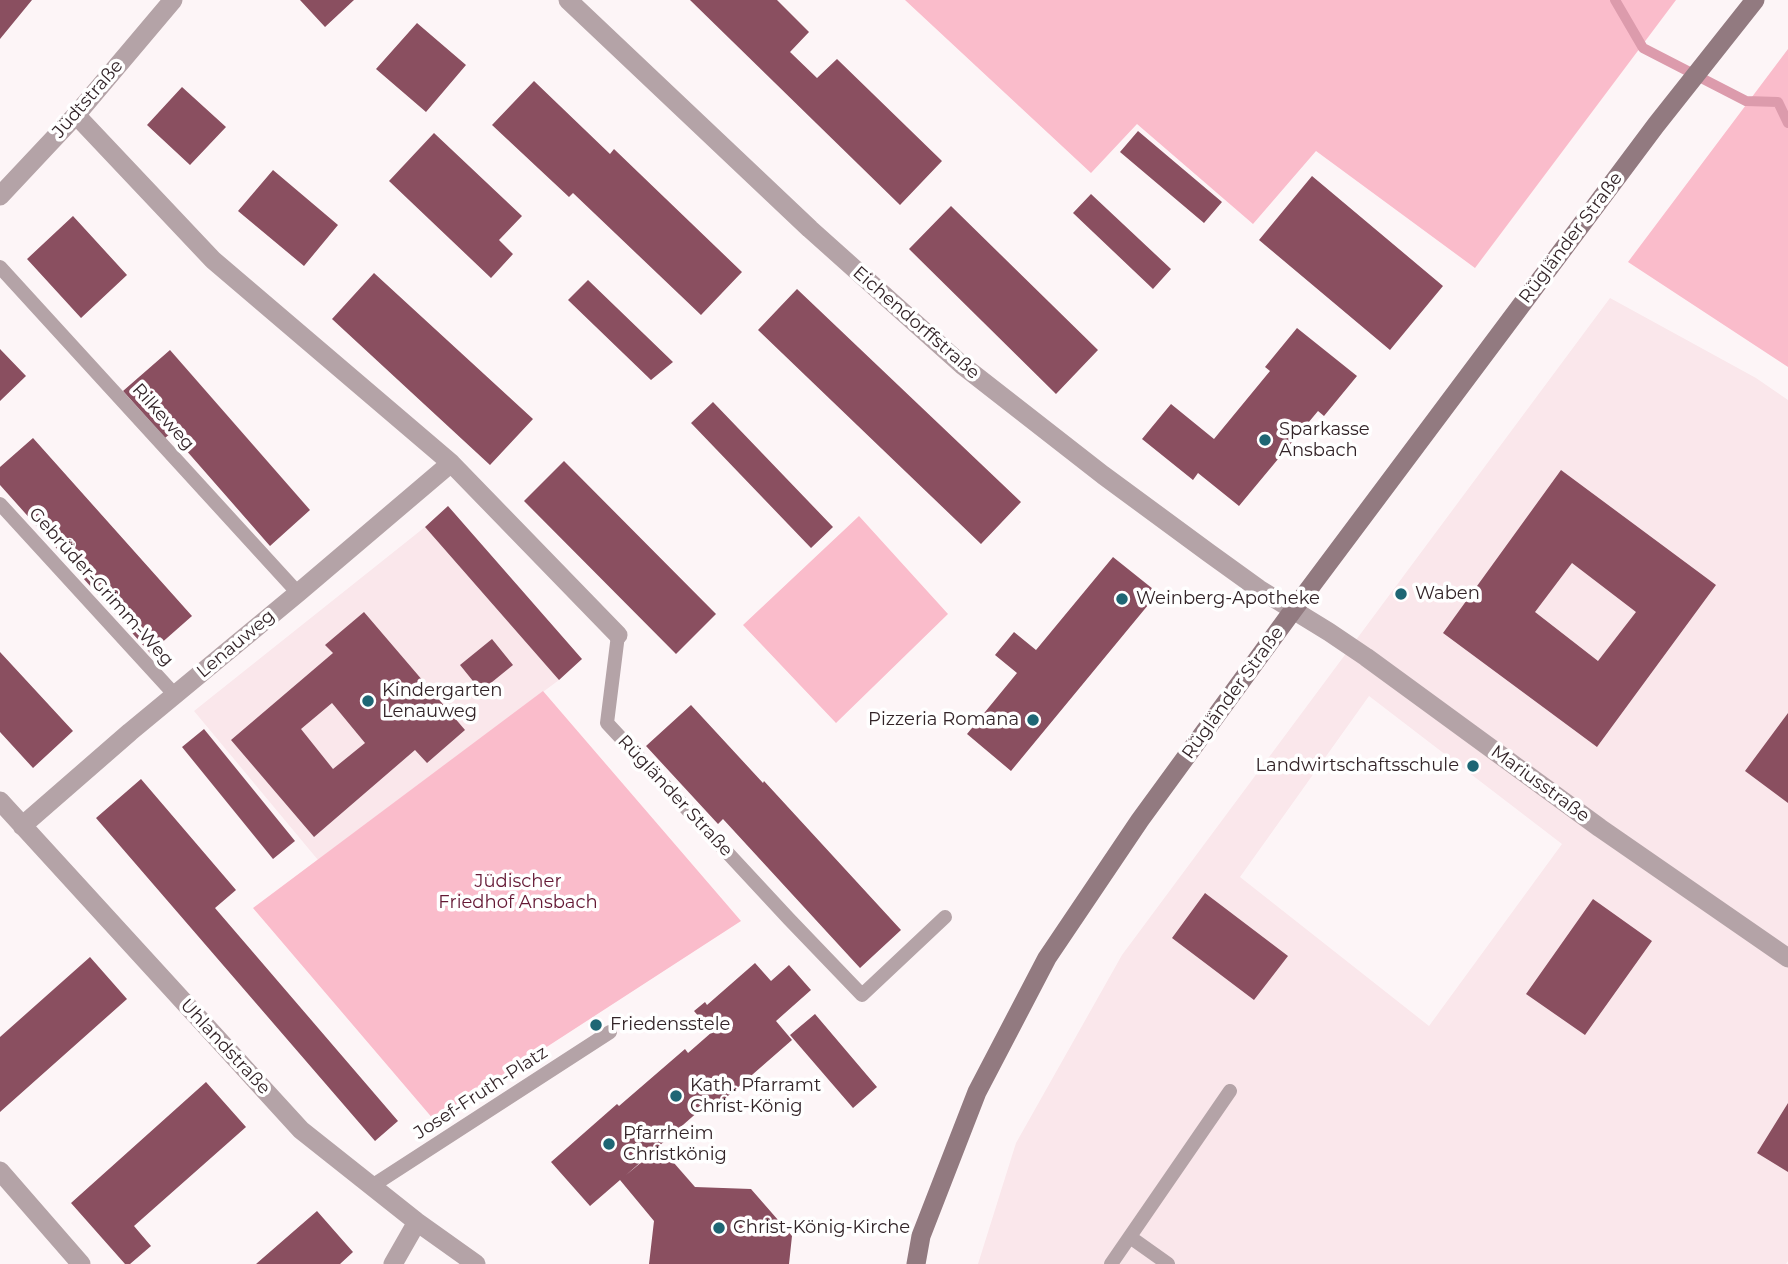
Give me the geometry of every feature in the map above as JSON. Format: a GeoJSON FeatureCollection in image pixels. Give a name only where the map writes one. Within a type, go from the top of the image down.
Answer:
{"type":"FeatureCollection","features":[{"type":"Feature","properties":{"kind":"main road","name":"Rügländer Straße"},"geometry":{"type":"LineString","coordinates":[[916,1264],[921,1236],[977,1092],[1046,958],[1140,820],[1294,609],[1656,125],[1755,0]]}},
{"type":"Feature","properties":{"kind":"street","name":"Jüdtstraße"},"geometry":{"type":"LineString","coordinates":[[0,196],[76,115],[173,0]]}},
{"type":"Feature","properties":{"kind":"street","name":"Eichendorffstraße"},"geometry":{"type":"LineString","coordinates":[[568,0],[810,229],[962,365],[1103,475],[1209,553],[1259,589],[1294,609]]}},
{"type":"Feature","properties":{"kind":"street"},"geometry":{"type":"LineString","coordinates":[[76,115],[213,260],[451,463],[618,635]]}},
{"type":"Feature","properties":{"kind":"street","name":"Lenauweg"},"geometry":{"type":"LineString","coordinates":[[22,826],[451,463]]}},
{"type":"Feature","properties":{"kind":"street","name":"Mariusstraße"},"geometry":{"type":"LineString","coordinates":[[1294,609],[1366,657],[1601,828],[1788,958]]}},
{"type":"Feature","properties":{"kind":"street","name":"Uhlandstraße"},"geometry":{"type":"LineString","coordinates":[[0,801],[301,1130],[417,1222],[476,1264]]}},
{"type":"Feature","properties":{"kind":"street"},"geometry":{"type":"LineString","coordinates":[[0,1171],[81,1264]]}},
{"type":"Feature","properties":{"kind":"street"},"geometry":{"type":"LineString","coordinates":[[393,1264],[417,1222]]}},
{"type":"Feature","properties":{"kind":"lane","name":"Rilkeweg"},"geometry":{"type":"LineString","coordinates":[[0,267],[298,593]]}},
{"type":"Feature","properties":{"kind":"lane","name":"Gebrüder-Grimm-Weg"},"geometry":{"type":"LineString","coordinates":[[0,504],[175,695]]}},
{"type":"Feature","properties":{"kind":"lane","name":"Rügländer Straße"},"geometry":{"type":"LineString","coordinates":[[618,635],[607,723],[862,995],[945,917]]}},
{"type":"Feature","properties":{"kind":"lane","name":"Josef-Fruth-Platz"},"geometry":{"type":"LineString","coordinates":[[372,1186],[610,1032]]}},
{"type":"Feature","properties":{"kind":"lane"},"geometry":{"type":"LineString","coordinates":[[1111,1264],[1230,1091]]}},
{"type":"Feature","properties":{"kind":"lane"},"geometry":{"type":"LineString","coordinates":[[1130,1237],[1168,1264]]}},
{"type":"Feature","properties":{"kind":"shaded area"},"geometry":{"type":"Polygon","coordinates":[[[1610,298],[1756,378],[1788,400],[1786,1264],[978,1264],[1016,1143],[1122,955],[1610,298]],[[1369,696],[1240,877],[1429,1026],[1562,844],[1369,696]]]}},
{"type":"Feature","properties":{"kind":"shaded area","name":"Kindergarten Lenauweg"},"geometry":{"type":"Polygon","coordinates":[[[425,527],[559,680],[318,860],[194,711],[425,527]]]}},
{"type":"Feature","properties":{"kind":"green space"},"geometry":{"type":"Polygon","coordinates":[[[905,0],[1676,0],[1475,268],[1316,151],[1253,224],[1137,124],[1091,173],[905,0]]]}},
{"type":"Feature","properties":{"kind":"green space"},"geometry":{"type":"Polygon","coordinates":[[[1788,49],[1788,367],[1628,262],[1788,49]]]}},
{"type":"Feature","properties":{"kind":"green space"},"geometry":{"type":"Polygon","coordinates":[[[859,516],[948,614],[836,723],[743,625],[859,516]]]}},
{"type":"Feature","properties":{"kind":"green space","name":"Jüdischer Friedhof Ansbach"},"geometry":{"type":"Polygon","coordinates":[[[543,691],[741,921],[434,1120],[253,908],[543,691]]]}},
{"type":"Feature","properties":{"kind":"building"},"geometry":{"type":"Polygon","coordinates":[[[0,0],[32,0],[0,39],[0,0]]]}},
{"type":"Feature","properties":{"kind":"building"},"geometry":{"type":"Polygon","coordinates":[[[300,0],[354,0],[325,27],[300,0]]]}},
{"type":"Feature","properties":{"kind":"building"},"geometry":{"type":"Polygon","coordinates":[[[690,0],[777,0],[809,32],[790,52],[817,78],[837,59],[942,161],[900,205],[690,0]]]}},
{"type":"Feature","properties":{"kind":"building"},"geometry":{"type":"Polygon","coordinates":[[[417,23],[466,65],[426,112],[376,69],[417,23]]]}},
{"type":"Feature","properties":{"kind":"building"},"geometry":{"type":"Polygon","coordinates":[[[534,81],[610,154],[614,149],[742,272],[701,315],[573,193],[569,197],[492,125],[534,81]]]}},
{"type":"Feature","properties":{"kind":"building"},"geometry":{"type":"Polygon","coordinates":[[[182,87],[226,127],[190,165],[147,125],[182,87]]]}},
{"type":"Feature","properties":{"kind":"building"},"geometry":{"type":"Polygon","coordinates":[[[1138,131],[1222,202],[1204,223],[1120,152],[1138,131]]]}},
{"type":"Feature","properties":{"kind":"building"},"geometry":{"type":"Polygon","coordinates":[[[434,133],[522,216],[499,240],[513,254],[491,278],[389,181],[434,133]]]}},
{"type":"Feature","properties":{"kind":"building"},"geometry":{"type":"Polygon","coordinates":[[[273,170],[338,225],[304,266],[238,211],[273,170]]]}},
{"type":"Feature","properties":{"kind":"building"},"geometry":{"type":"Polygon","coordinates":[[[1312,176],[1443,286],[1390,350],[1259,240],[1312,176]]]}},
{"type":"Feature","properties":{"kind":"building"},"geometry":{"type":"Polygon","coordinates":[[[1091,194],[1171,269],[1153,289],[1073,213],[1091,194]]]}},
{"type":"Feature","properties":{"kind":"building"},"geometry":{"type":"Polygon","coordinates":[[[951,206],[1098,350],[1056,394],[909,249],[951,206]]]}},
{"type":"Feature","properties":{"kind":"building"},"geometry":{"type":"Polygon","coordinates":[[[73,216],[127,275],[81,318],[27,259],[73,216]]]}},
{"type":"Feature","properties":{"kind":"building"},"geometry":{"type":"Polygon","coordinates":[[[374,273],[533,419],[490,465],[332,319],[374,273]]]}},
{"type":"Feature","properties":{"kind":"building"},"geometry":{"type":"Polygon","coordinates":[[[588,280],[673,362],[651,380],[568,300],[588,280]]]}},
{"type":"Feature","properties":{"kind":"building"},"geometry":{"type":"Polygon","coordinates":[[[797,289],[1021,502],[981,544],[758,330],[797,289]]]}},
{"type":"Feature","properties":{"kind":"building"},"geometry":{"type":"Polygon","coordinates":[[[1297,328],[1357,376],[1324,416],[1318,411],[1239,506],[1198,473],[1193,480],[1142,439],[1171,404],[1214,439],[1270,371],[1265,367],[1297,328]]]}},
{"type":"Feature","properties":{"kind":"building"},"geometry":{"type":"Polygon","coordinates":[[[0,349],[26,376],[0,401],[0,349]]]}},
{"type":"Feature","properties":{"kind":"building"},"geometry":{"type":"Polygon","coordinates":[[[170,350],[310,510],[270,546],[171,433],[165,438],[123,391],[170,350]]]}},
{"type":"Feature","properties":{"kind":"building"},"geometry":{"type":"Polygon","coordinates":[[[713,402],[833,527],[811,548],[691,423],[713,402]]]}},
{"type":"Feature","properties":{"kind":"building"},"geometry":{"type":"Polygon","coordinates":[[[33,438],[192,616],[150,653],[0,485],[0,467],[33,438]]]}},
{"type":"Feature","properties":{"kind":"building"},"geometry":{"type":"Polygon","coordinates":[[[564,461],[716,614],[676,654],[524,501],[564,461]]]}},
{"type":"Feature","properties":{"kind":"building"},"geometry":{"type":"Polygon","coordinates":[[[1561,470],[1716,585],[1597,747],[1443,633],[1561,470]],[[1572,563],[1535,612],[1598,661],[1636,612],[1572,563]]]}},
{"type":"Feature","properties":{"kind":"building"},"geometry":{"type":"Polygon","coordinates":[[[448,506],[582,659],[559,680],[425,527],[448,506]]]}},
{"type":"Feature","properties":{"kind":"building"},"geometry":{"type":"Polygon","coordinates":[[[1113,557],[1158,593],[1011,771],[967,734],[1017,673],[995,655],[1014,632],[1036,650],[1113,557]]]}},
{"type":"Feature","properties":{"kind":"building"},"geometry":{"type":"Polygon","coordinates":[[[364,612],[465,730],[427,763],[415,750],[314,837],[231,740],[333,653],[325,645],[364,612]],[[332,703],[301,729],[333,769],[365,743],[332,703]]]}},
{"type":"Feature","properties":{"kind":"building"},"geometry":{"type":"Polygon","coordinates":[[[492,639],[513,665],[481,691],[460,665],[492,639]]]}},
{"type":"Feature","properties":{"kind":"building"},"geometry":{"type":"Polygon","coordinates":[[[0,652],[73,731],[33,768],[0,732],[0,652]]]}},
{"type":"Feature","properties":{"kind":"building"},"geometry":{"type":"Polygon","coordinates":[[[691,705],[901,930],[860,968],[723,819],[718,824],[646,746],[691,705]]]}},
{"type":"Feature","properties":{"kind":"building"},"geometry":{"type":"Polygon","coordinates":[[[1788,713],[1788,803],[1745,771],[1788,713]]]}},
{"type":"Feature","properties":{"kind":"building"},"geometry":{"type":"Polygon","coordinates":[[[204,729],[295,841],[273,859],[182,747],[204,729]]]}},
{"type":"Feature","properties":{"kind":"building"},"geometry":{"type":"Polygon","coordinates":[[[141,779],[236,890],[215,908],[398,1121],[375,1141],[96,818],[141,779]]]}},
{"type":"Feature","properties":{"kind":"building"},"geometry":{"type":"Polygon","coordinates":[[[1205,893],[1288,956],[1254,1000],[1172,938],[1205,893]]]}},
{"type":"Feature","properties":{"kind":"building"},"geometry":{"type":"Polygon","coordinates":[[[1593,899],[1652,941],[1585,1035],[1526,994],[1593,899]]]}},
{"type":"Feature","properties":{"kind":"building"},"geometry":{"type":"Polygon","coordinates":[[[90,957],[127,999],[0,1112],[0,1037],[90,957]]]}},
{"type":"Feature","properties":{"kind":"building"},"geometry":{"type":"Polygon","coordinates":[[[755,963],[771,981],[789,965],[811,990],[776,1021],[792,1040],[713,1109],[708,1103],[626,1175],[660,1147],[695,1187],[751,1189],[792,1236],[789,1264],[649,1264],[654,1221],[620,1180],[590,1206],[551,1162],[685,1049],[688,1053],[712,1032],[694,1011],[705,1002],[707,1005],[755,963]]]}},
{"type":"Feature","properties":{"kind":"building"},"geometry":{"type":"Polygon","coordinates":[[[815,1014],[877,1087],[853,1108],[790,1035],[815,1014]]]}},
{"type":"Feature","properties":{"kind":"building"},"geometry":{"type":"Polygon","coordinates":[[[206,1082],[246,1127],[134,1226],[151,1246],[130,1264],[125,1264],[71,1203],[206,1082]]]}},
{"type":"Feature","properties":{"kind":"building"},"geometry":{"type":"Polygon","coordinates":[[[1788,1103],[1788,1172],[1757,1153],[1788,1103]]]}},
{"type":"Feature","properties":{"kind":"building"},"geometry":{"type":"Polygon","coordinates":[[[317,1211],[353,1252],[340,1264],[256,1264],[317,1211]]]}},
{"type":"Feature","properties":{"kind":"waterway"},"geometry":{"type":"LineString","coordinates":[[1615,0],[1643,48],[1746,101],[1778,102],[1788,123]]}},
{"type":"Feature","properties":{"kind":"place","name":"Sparkasse Ansbach"},"geometry":{"type":"Point","coordinates":[1265,440]}},
{"type":"Feature","properties":{"kind":"place","name":"Waben"},"geometry":{"type":"Point","coordinates":[1401,594]}},
{"type":"Feature","properties":{"kind":"place","name":"Weinberg-Apotheke"},"geometry":{"type":"Point","coordinates":[1122,599]}},
{"type":"Feature","properties":{"kind":"place","name":"Kindergarten Lenauweg"},"geometry":{"type":"Point","coordinates":[368,701]}},
{"type":"Feature","properties":{"kind":"place","name":"Pizzeria Romana"},"geometry":{"type":"Point","coordinates":[1033,720]}},
{"type":"Feature","properties":{"kind":"place","name":"Landwirtschaftsschule"},"geometry":{"type":"Point","coordinates":[1473,766]}},
{"type":"Feature","properties":{"kind":"place","name":"Friedensstele"},"geometry":{"type":"Point","coordinates":[596,1025]}},
{"type":"Feature","properties":{"kind":"place","name":"Kath. Pfarramt Christ-König"},"geometry":{"type":"Point","coordinates":[676,1096]}},
{"type":"Feature","properties":{"kind":"place","name":"Pfarrheim Christkönig"},"geometry":{"type":"Point","coordinates":[609,1144]}},
{"type":"Feature","properties":{"kind":"place","name":"Christ-König-Kirche"},"geometry":{"type":"Point","coordinates":[719,1228]}}]}
